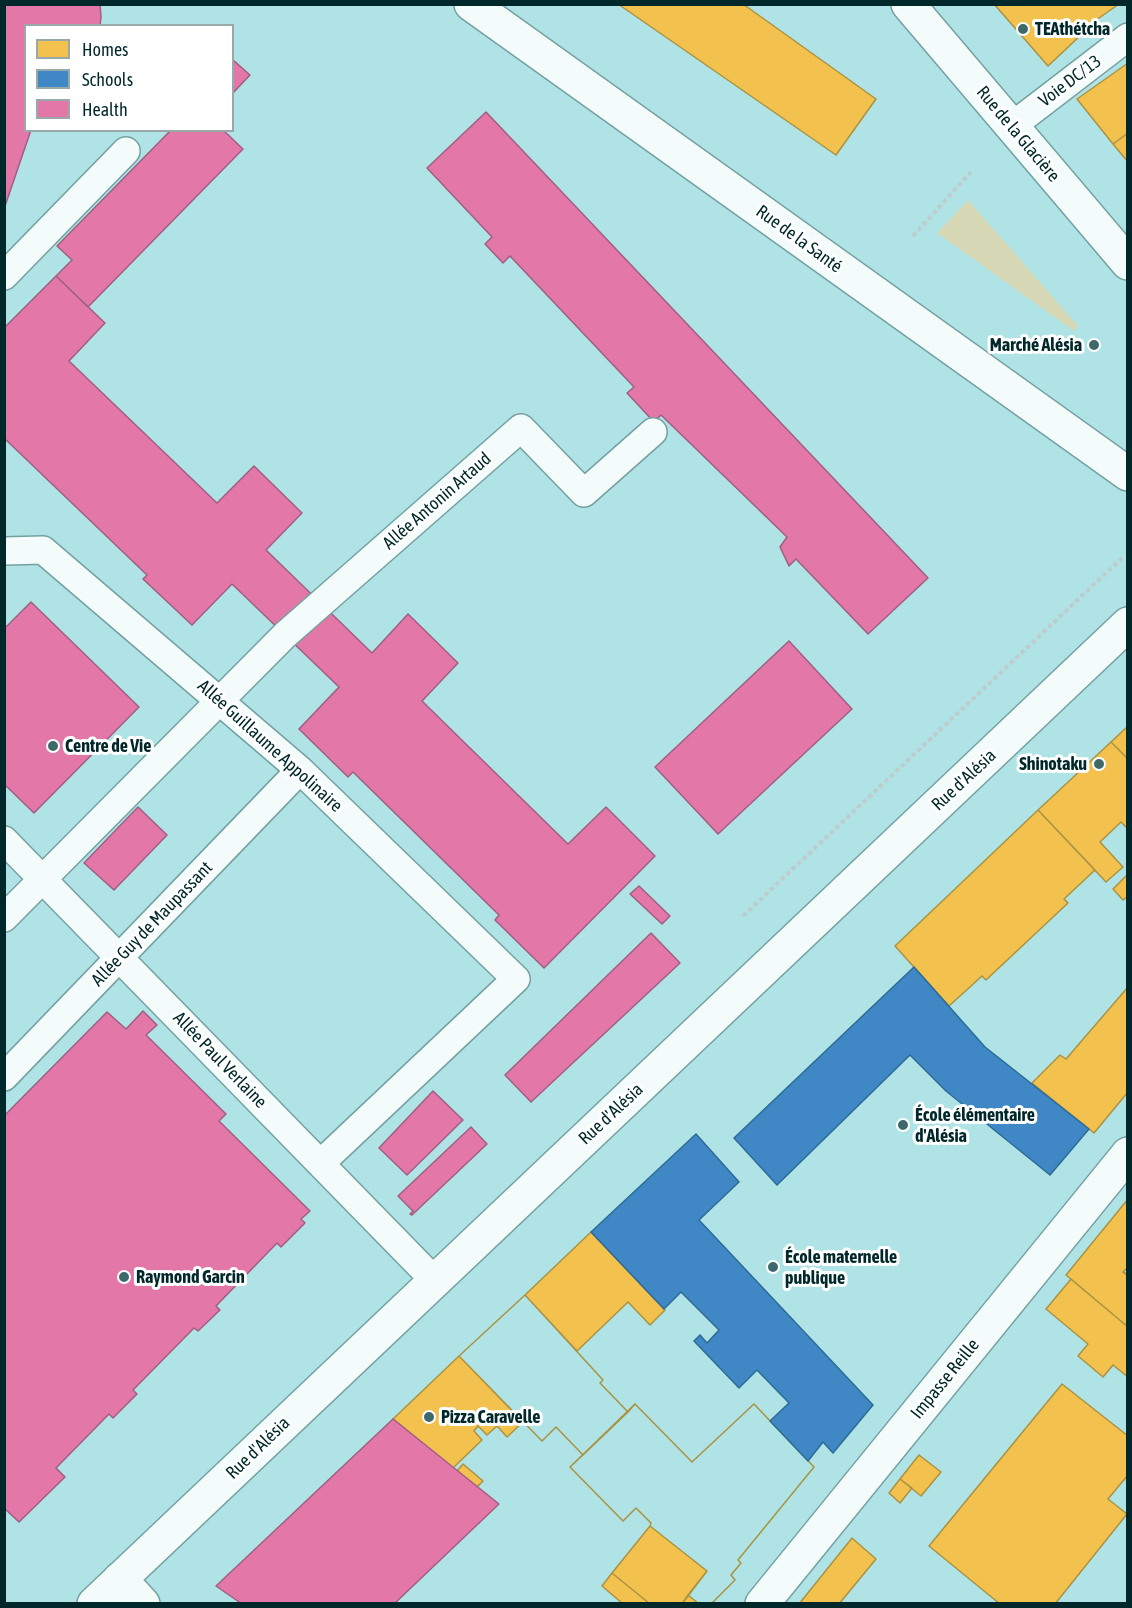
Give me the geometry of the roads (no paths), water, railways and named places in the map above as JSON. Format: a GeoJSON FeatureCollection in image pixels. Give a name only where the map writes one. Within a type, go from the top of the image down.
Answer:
{"type":"FeatureCollection","features":[{"type":"Feature","properties":{"kind":"street","name":"Rue de la Santé"},"geometry":{"type":"LineString","coordinates":[[471,4],[1128,474]]}},
{"type":"Feature","properties":{"kind":"street","name":"Rue de la Glacière"},"geometry":{"type":"LineString","coordinates":[[908,4],[1128,263]]}},
{"type":"Feature","properties":{"kind":"street","name":"Rue d'Alésia"},"geometry":{"type":"LineString","coordinates":[[94,1604],[1128,624]]}},
{"type":"Feature","properties":{"kind":"street","name":"Impasse Reille"},"geometry":{"type":"LineString","coordinates":[[762,1604],[1128,1154]]}},
{"type":"Feature","properties":{"kind":"street"},"geometry":{"type":"LineString","coordinates":[[120,1579],[143,1604]]}},
{"type":"Feature","properties":{"kind":"lane","name":"Voie DC/13"},"geometry":{"type":"LineString","coordinates":[[1012,126],[1128,37]]}},
{"type":"Feature","properties":{"kind":"lane"},"geometry":{"type":"LineString","coordinates":[[4,276],[126,151]]}},
{"type":"Feature","properties":{"kind":"lane","name":"Allée Antonin Artaud"},"geometry":{"type":"LineString","coordinates":[[220,700],[337,587],[521,428],[584,493],[653,432]]}},
{"type":"Feature","properties":{"kind":"lane","name":"Allée Guillaume Appolinaire"},"geometry":{"type":"LineString","coordinates":[[4,551],[43,550],[300,770],[516,979],[321,1163]]}},
{"type":"Feature","properties":{"kind":"lane"},"geometry":{"type":"LineString","coordinates":[[4,918],[220,700]]}},
{"type":"Feature","properties":{"kind":"lane","name":"Allée Guy de Maupassant"},"geometry":{"type":"LineString","coordinates":[[4,1077],[300,770]]}},
{"type":"Feature","properties":{"kind":"lane","name":"Allée Paul Verlaine"},"geometry":{"type":"LineString","coordinates":[[4,840],[435,1281]]}},
{"type":"Feature","properties":{"kind":"place","name":"TEAthétcha"},"geometry":{"type":"Point","coordinates":[1023,29]}},
{"type":"Feature","properties":{"kind":"place","name":"Marché Alésia"},"geometry":{"type":"Point","coordinates":[1094,345]}},
{"type":"Feature","properties":{"kind":"place","name":"Centre de Vie"},"geometry":{"type":"Point","coordinates":[53,746]}},
{"type":"Feature","properties":{"kind":"place","name":"Shinotaku"},"geometry":{"type":"Point","coordinates":[1099,764]}},
{"type":"Feature","properties":{"kind":"place","name":"École élémentaire d'Alésia"},"geometry":{"type":"Point","coordinates":[903,1125]}},
{"type":"Feature","properties":{"kind":"place","name":"École maternelle publique"},"geometry":{"type":"Point","coordinates":[773,1267]}},
{"type":"Feature","properties":{"kind":"place","name":"Raymond Garcin"},"geometry":{"type":"Point","coordinates":[124,1277]}},
{"type":"Feature","properties":{"kind":"place","name":"Pizza Caravelle"},"geometry":{"type":"Point","coordinates":[429,1417]}}]}
